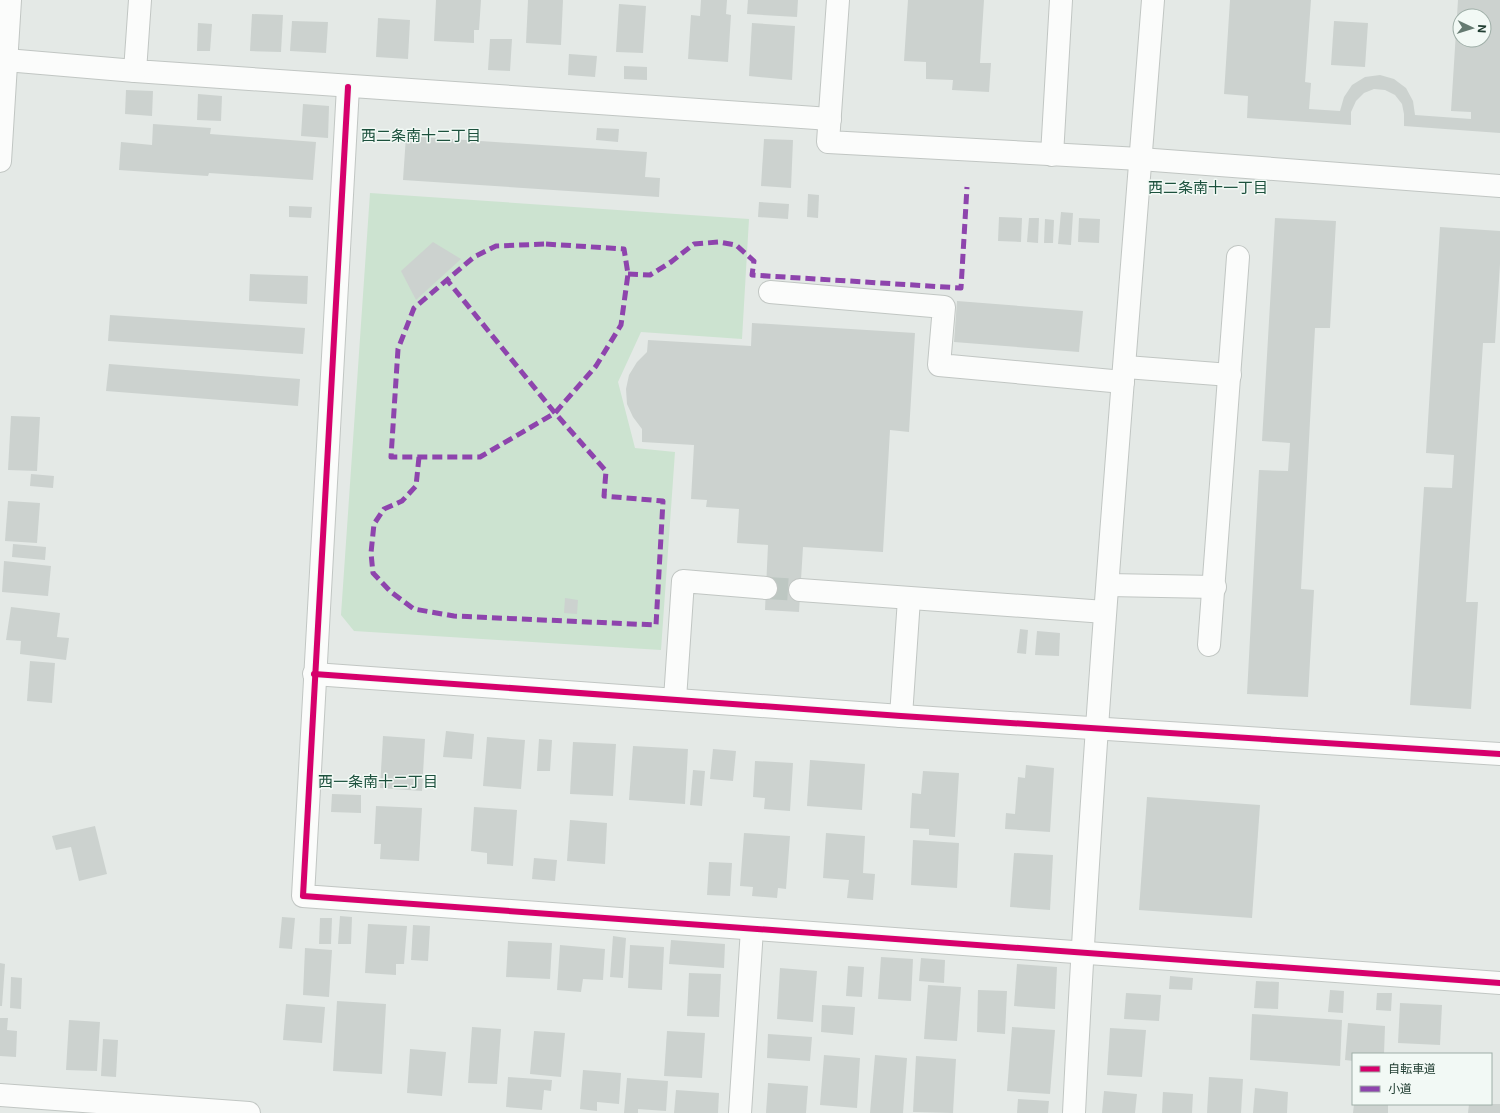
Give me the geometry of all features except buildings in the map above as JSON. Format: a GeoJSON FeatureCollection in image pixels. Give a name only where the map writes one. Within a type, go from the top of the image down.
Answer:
{"type":"FeatureCollection","features":[{"type":"Feature","properties":{"kind":"street"},"geometry":{"type":"LineString","coordinates":[[0,162],[10,0]]}},
{"type":"Feature","properties":{"kind":"street"},"geometry":{"type":"LineString","coordinates":[[135,71],[140,0]]}},
{"type":"Feature","properties":{"kind":"street"},"geometry":{"type":"LineString","coordinates":[[838,0],[828,142],[1140,159],[1500,186]]}},
{"type":"Feature","properties":{"kind":"street"},"geometry":{"type":"LineString","coordinates":[[1052,154],[1061,0]]}},
{"type":"Feature","properties":{"kind":"street"},"geometry":{"type":"LineString","coordinates":[[1074,1113],[1096,729],[1153,0]]}},
{"type":"Feature","properties":{"kind":"street"},"geometry":{"type":"LineString","coordinates":[[6,60],[348,87],[830,119]]}},
{"type":"Feature","properties":{"kind":"street"},"geometry":{"type":"LineString","coordinates":[[348,87],[314,674],[303,896],[1082,954],[1500,983]]}},
{"type":"Feature","properties":{"kind":"street"},"geometry":{"type":"LineString","coordinates":[[1209,645],[1215,587],[1238,256]]}},
{"type":"Feature","properties":{"kind":"street"},"geometry":{"type":"LineString","coordinates":[[770,292],[944,307],[939,365],[1124,374],[1230,375]]}},
{"type":"Feature","properties":{"kind":"street"},"geometry":{"type":"LineString","coordinates":[[675,700],[683,581],[766,588]]}},
{"type":"Feature","properties":{"kind":"street"},"geometry":{"type":"LineString","coordinates":[[1108,585],[1215,587]]}},
{"type":"Feature","properties":{"kind":"street"},"geometry":{"type":"LineString","coordinates":[[800,590],[908,599],[1105,612]]}},
{"type":"Feature","properties":{"kind":"street"},"geometry":{"type":"LineString","coordinates":[[901,716],[908,599]]}},
{"type":"Feature","properties":{"kind":"street"},"geometry":{"type":"LineString","coordinates":[[314,674],[901,716],[1500,754]]}},
{"type":"Feature","properties":{"kind":"street"},"geometry":{"type":"LineString","coordinates":[[740,1113],[752,929]]}},
{"type":"Feature","properties":{"kind":"street"},"geometry":{"type":"LineString","coordinates":[[0,1095],[249,1113]]}},
{"type":"Feature","properties":{"kind":"green space"},"geometry":{"type":"Polygon","coordinates":[[[370,193],[749,219],[742,339],[641,332],[618,382],[635,448],[675,452],[661,650],[354,631],[341,615],[370,193]]]}},
{"type":"Feature","properties":{"kind":"tunnel"},"geometry":{"type":"LineString","coordinates":[[766,588],[800,590]]}},
{"type":"Feature","properties":{"kind":"marked path"},"geometry":{"type":"LineString","coordinates":[[628,274],[650,275],[671,262],[694,244],[719,242],[736,245],[754,261],[752,275],[961,288],[967,187]]}},
{"type":"Feature","properties":{"kind":"marked path"},"geometry":{"type":"LineString","coordinates":[[546,244],[624,249],[628,274],[621,325],[596,366],[555,413],[480,457],[391,457],[398,349],[414,308],[474,257],[496,246],[546,244]]}},
{"type":"Feature","properties":{"kind":"marked path"},"geometry":{"type":"LineString","coordinates":[[419,457],[416,486],[402,501],[384,509],[374,524],[371,553],[373,573],[391,592],[414,609],[454,616],[656,625],[663,501],[604,496],[606,471],[555,413],[447,280]]}},
{"type":"Feature","properties":{"kind":"cycle path"},"geometry":{"type":"LineString","coordinates":[[348,87],[303,896],[1500,983]]}},
{"type":"Feature","properties":{"kind":"cycle path"},"geometry":{"type":"LineString","coordinates":[[314,674],[901,716],[1500,754]]}},
{"type":"Feature","properties":{"kind":"district","name":"西二条南十二丁目"},"geometry":{"type":"Point","coordinates":[421,135]}},
{"type":"Feature","properties":{"kind":"district","name":"西二条南十一丁目"},"geometry":{"type":"Point","coordinates":[1208,187]}},
{"type":"Feature","properties":{"kind":"district","name":"西一条南十二丁目"},"geometry":{"type":"Point","coordinates":[378,781]}}]}
